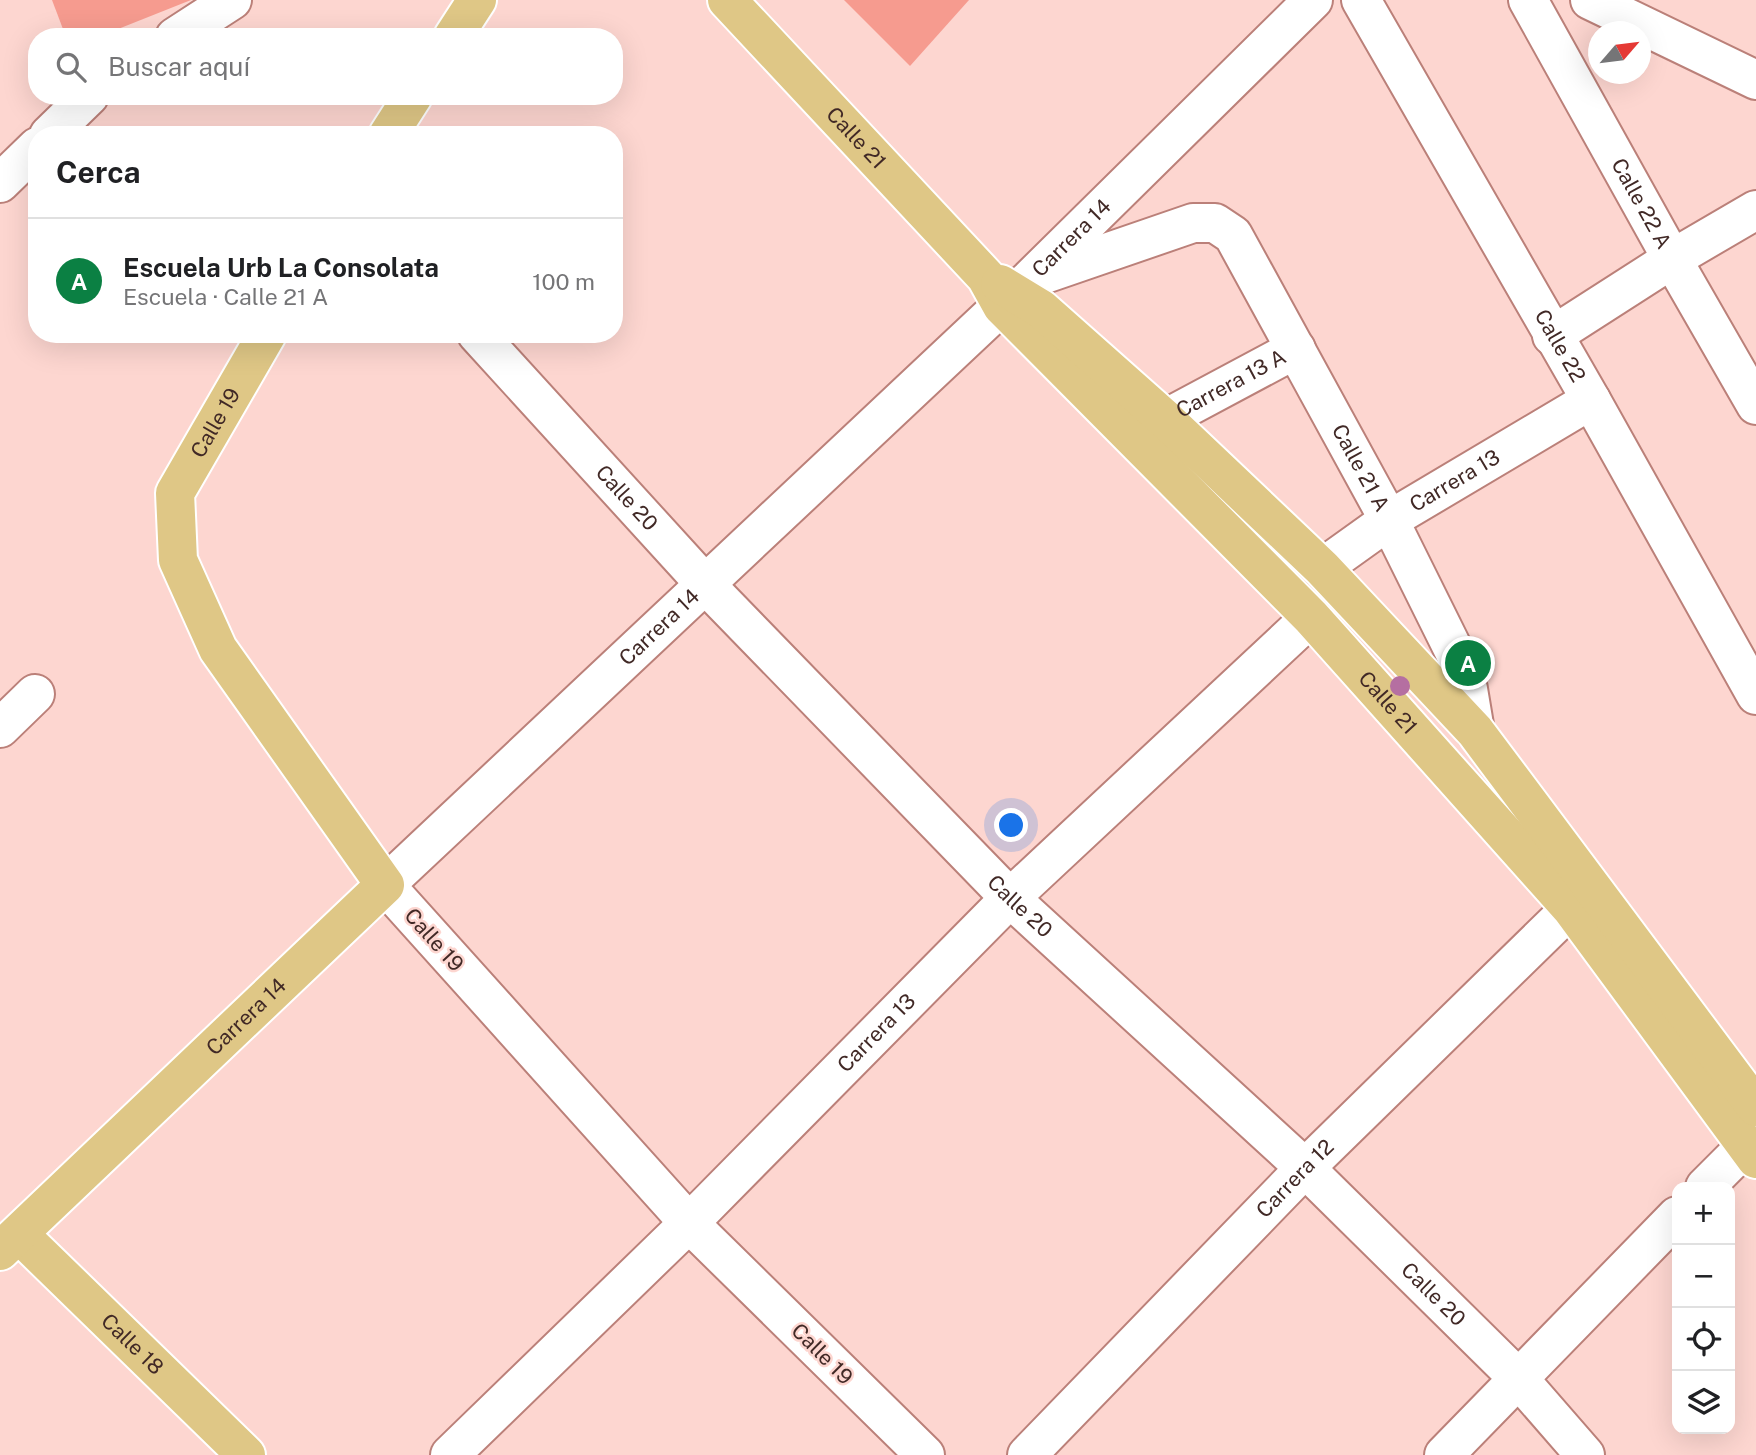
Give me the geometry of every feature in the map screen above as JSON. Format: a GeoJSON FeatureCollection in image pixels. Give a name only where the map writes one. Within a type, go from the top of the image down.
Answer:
{"type":"FeatureCollection","features":[{"type":"Feature","properties":{"kind":"main road"},"geometry":{"type":"LineString","coordinates":[[459,28],[477,0]]}},
{"type":"Feature","properties":{"kind":"main road","name":"Calle 21"},"geometry":{"type":"LineString","coordinates":[[727,0],[1008,289],[1311,617],[1571,908],[1751,1152]]}},
{"type":"Feature","properties":{"kind":"main road"},"geometry":{"type":"LineString","coordinates":[[394,126],[407,105]]}},
{"type":"Feature","properties":{"kind":"main road","name":"Calle 21"},"geometry":{"type":"LineString","coordinates":[[1008,289],[1041,309],[1165,419],[1322,568],[1475,731],[1756,1107]]}},
{"type":"Feature","properties":{"kind":"main road","name":"Calle 19"},"geometry":{"type":"LineString","coordinates":[[262,343],[175,493],[178,560],[218,649],[385,885]]}},
{"type":"Feature","properties":{"kind":"main road","name":"Carrera 14"},"geometry":{"type":"LineString","coordinates":[[9,1242],[385,885]]}},
{"type":"Feature","properties":{"kind":"main road","name":"Calle 18"},"geometry":{"type":"LineString","coordinates":[[9,1242],[246,1455]]}},
{"type":"Feature","properties":{"kind":"street"},"geometry":{"type":"LineString","coordinates":[[189,28],[232,0]]}},
{"type":"Feature","properties":{"kind":"street","name":"Carrera 14"},"geometry":{"type":"LineString","coordinates":[[385,885],[705,584],[1008,289],[1314,0]]}},
{"type":"Feature","properties":{"kind":"street","name":"Calle 22"},"geometry":{"type":"LineString","coordinates":[[1361,0],[1591,400],[1756,695]]}},
{"type":"Feature","properties":{"kind":"street","name":"Calle 22 A"},"geometry":{"type":"LineString","coordinates":[[1528,0],[1756,405]]}},
{"type":"Feature","properties":{"kind":"street"},"geometry":{"type":"LineString","coordinates":[[1590,0],[1756,79]]}},
{"type":"Feature","properties":{"kind":"street"},"geometry":{"type":"LineString","coordinates":[[58,126],[80,105]]}},
{"type":"Feature","properties":{"kind":"street"},"geometry":{"type":"LineString","coordinates":[[0,183],[28,156]]}},
{"type":"Feature","properties":{"kind":"street"},"geometry":{"type":"LineString","coordinates":[[1552,336],[1672,259],[1756,210]]}},
{"type":"Feature","properties":{"kind":"street","name":"Calle 21 A"},"geometry":{"type":"LineString","coordinates":[[1008,289],[1193,223],[1215,223],[1233,235],[1389,520],[1455,653],[1468,689],[1475,731]]}},
{"type":"Feature","properties":{"kind":"street","name":"Calle 20"},"geometry":{"type":"LineString","coordinates":[[485,343],[705,584],[1010,898],[1305,1168],[1518,1378],[1586,1455]]}},
{"type":"Feature","properties":{"kind":"street","name":"Carrera 13 A"},"geometry":{"type":"LineString","coordinates":[[1165,419],[1296,349]]}},
{"type":"Feature","properties":{"kind":"street","name":"Carrera 13"},"geometry":{"type":"LineString","coordinates":[[1322,568],[1389,520],[1591,400]]}},
{"type":"Feature","properties":{"kind":"street","name":"Carrera 13"},"geometry":{"type":"LineString","coordinates":[[450,1455],[689,1223],[1010,898],[1311,617]]}},
{"type":"Feature","properties":{"kind":"street"},"geometry":{"type":"LineString","coordinates":[[0,728],[35,694]]}},
{"type":"Feature","properties":{"kind":"street","name":"Calle 19"},"geometry":{"type":"LineString","coordinates":[[385,885],[689,1223],[925,1455]]}},
{"type":"Feature","properties":{"kind":"street","name":"Carrera 12"},"geometry":{"type":"LineString","coordinates":[[1027,1455],[1305,1168],[1571,908]]}},
{"type":"Feature","properties":{"kind":"street"},"geometry":{"type":"LineString","coordinates":[[1712,1182],[1751,1152]]}},
{"type":"Feature","properties":{"kind":"street"},"geometry":{"type":"LineString","coordinates":[[1444,1455],[1672,1221]]}},
{"type":"Feature","properties":{"kind":"building"},"geometry":{"type":"Polygon","coordinates":[[[52,0],[191,0],[121,28],[63,28],[52,0]]]}},
{"type":"Feature","properties":{"kind":"building"},"geometry":{"type":"Polygon","coordinates":[[[844,0],[969,0],[910,66],[844,0]]]}},
{"type":"Feature","properties":{"kind":"place","name":"Escuela Urb La Consolata"},"geometry":{"type":"Point","coordinates":[1468,663]}}]}
